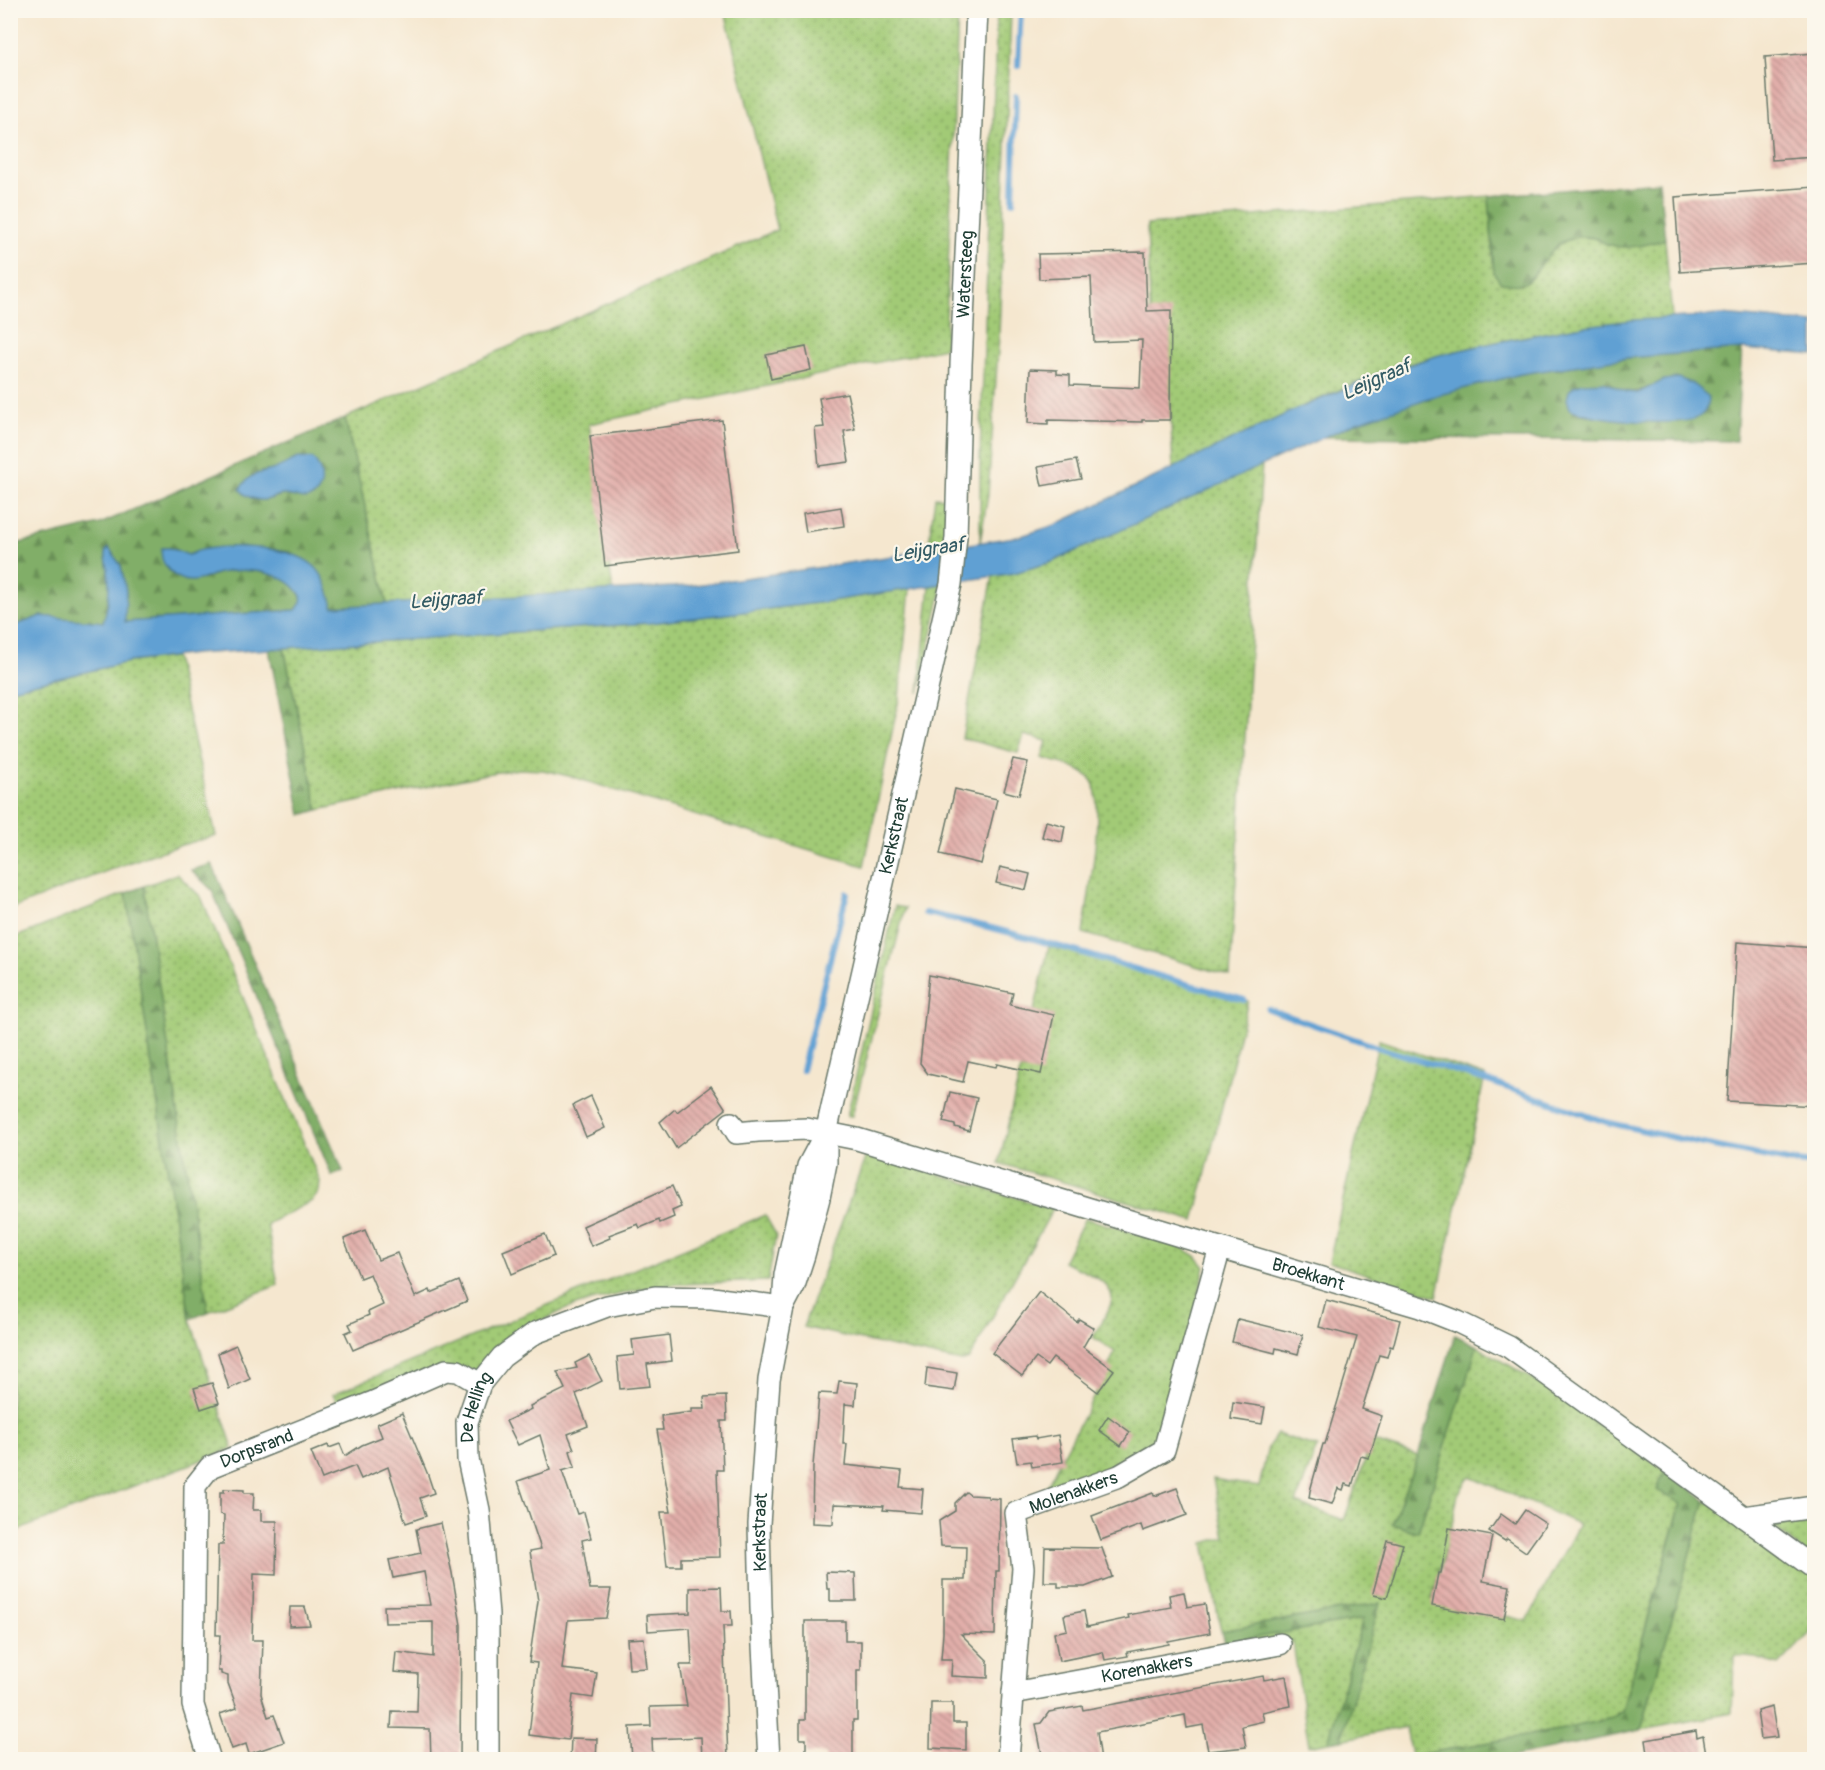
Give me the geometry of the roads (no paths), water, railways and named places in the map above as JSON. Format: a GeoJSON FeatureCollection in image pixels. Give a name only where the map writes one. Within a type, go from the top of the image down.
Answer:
{"type":"FeatureCollection","features":[{"type":"Feature","properties":{"kind":"street","name":"Watersteeg"},"geometry":{"type":"LineString","coordinates":[[956,537],[961,365],[977,10]]}},
{"type":"Feature","properties":{"kind":"street","name":"Kerkstraat"},"geometry":{"type":"LineString","coordinates":[[769,1760],[759,1524],[769,1380],[783,1307],[794,1286],[819,1198],[826,1163],[826,1133],[951,584],[956,537]]}},
{"type":"Feature","properties":{"kind":"street"},"geometry":{"type":"LineString","coordinates":[[730,1123],[737,1133],[796,1129],[826,1133]]}},
{"type":"Feature","properties":{"kind":"street","name":"Broekkant"},"geometry":{"type":"LineString","coordinates":[[826,1133],[868,1142],[1420,1306],[1458,1322],[1509,1347],[1815,1568]]}},
{"type":"Feature","properties":{"kind":"street","name":"Molenakkers"},"geometry":{"type":"LineString","coordinates":[[1008,1760],[1023,1568],[1016,1513],[1119,1476],[1164,1450],[1220,1248]]}},
{"type":"Feature","properties":{"kind":"street","name":"De Helling"},"geometry":{"type":"LineString","coordinates":[[488,1760],[489,1614],[478,1510],[468,1459],[467,1422],[480,1384],[502,1357],[536,1333],[607,1306],[655,1298],[712,1298],[783,1307]]}},
{"type":"Feature","properties":{"kind":"street","name":"Dorpsrand"},"geometry":{"type":"LineString","coordinates":[[210,1760],[193,1705],[195,1486],[210,1467],[371,1403],[446,1370],[458,1371],[480,1384]]}},
{"type":"Feature","properties":{"kind":"street"},"geometry":{"type":"LineString","coordinates":[[1744,1517],[1815,1507]]}},
{"type":"Feature","properties":{"kind":"street","name":"Korenakkers"},"geometry":{"type":"LineString","coordinates":[[1013,1693],[1280,1644]]}},
{"type":"Feature","properties":{"kind":"water","name":"Leijgraaf"},"geometry":{"type":"Polygon","coordinates":[[[1722,315],[1814,323],[1814,355],[1742,349],[1627,358],[1521,374],[1435,396],[1357,422],[1052,562],[1014,573],[818,603],[650,623],[195,654],[129,662],[11,689],[11,627],[41,616],[103,622],[109,587],[105,552],[109,548],[121,566],[126,591],[125,622],[296,610],[301,602],[299,593],[290,583],[271,574],[238,570],[196,581],[180,579],[166,566],[161,554],[162,548],[170,548],[188,555],[199,550],[245,547],[294,555],[307,561],[323,577],[333,607],[688,586],[822,567],[1021,536],[1055,525],[1290,412],[1378,375],[1439,355],[1577,327],[1633,320],[1722,315]]]}},
{"type":"Feature","properties":{"kind":"water"},"geometry":{"type":"Polygon","coordinates":[[[1678,378],[1691,383],[1708,396],[1707,407],[1700,416],[1674,422],[1615,419],[1570,409],[1567,399],[1569,391],[1574,386],[1583,383],[1604,382],[1627,392],[1638,393],[1664,380],[1678,378]]]}},
{"type":"Feature","properties":{"kind":"water"},"geometry":{"type":"Polygon","coordinates":[[[298,458],[313,459],[320,470],[320,488],[312,497],[305,499],[282,495],[257,500],[249,497],[240,489],[253,475],[272,470],[298,458]]]}},
{"type":"Feature","properties":{"kind":"waterway"},"geometry":{"type":"LineString","coordinates":[[1018,66],[1021,10]]}},
{"type":"Feature","properties":{"kind":"waterway"},"geometry":{"type":"LineString","coordinates":[[1013,202],[1016,96]]}},
{"type":"Feature","properties":{"kind":"waterway"},"geometry":{"type":"LineString","coordinates":[[802,1070],[847,893]]}},
{"type":"Feature","properties":{"kind":"waterway"},"geometry":{"type":"LineString","coordinates":[[925,913],[1045,942],[1244,1000]]}},
{"type":"Feature","properties":{"kind":"waterway"},"geometry":{"type":"LineString","coordinates":[[1268,1009],[1606,1122],[1693,1142],[1814,1164]]}}]}
